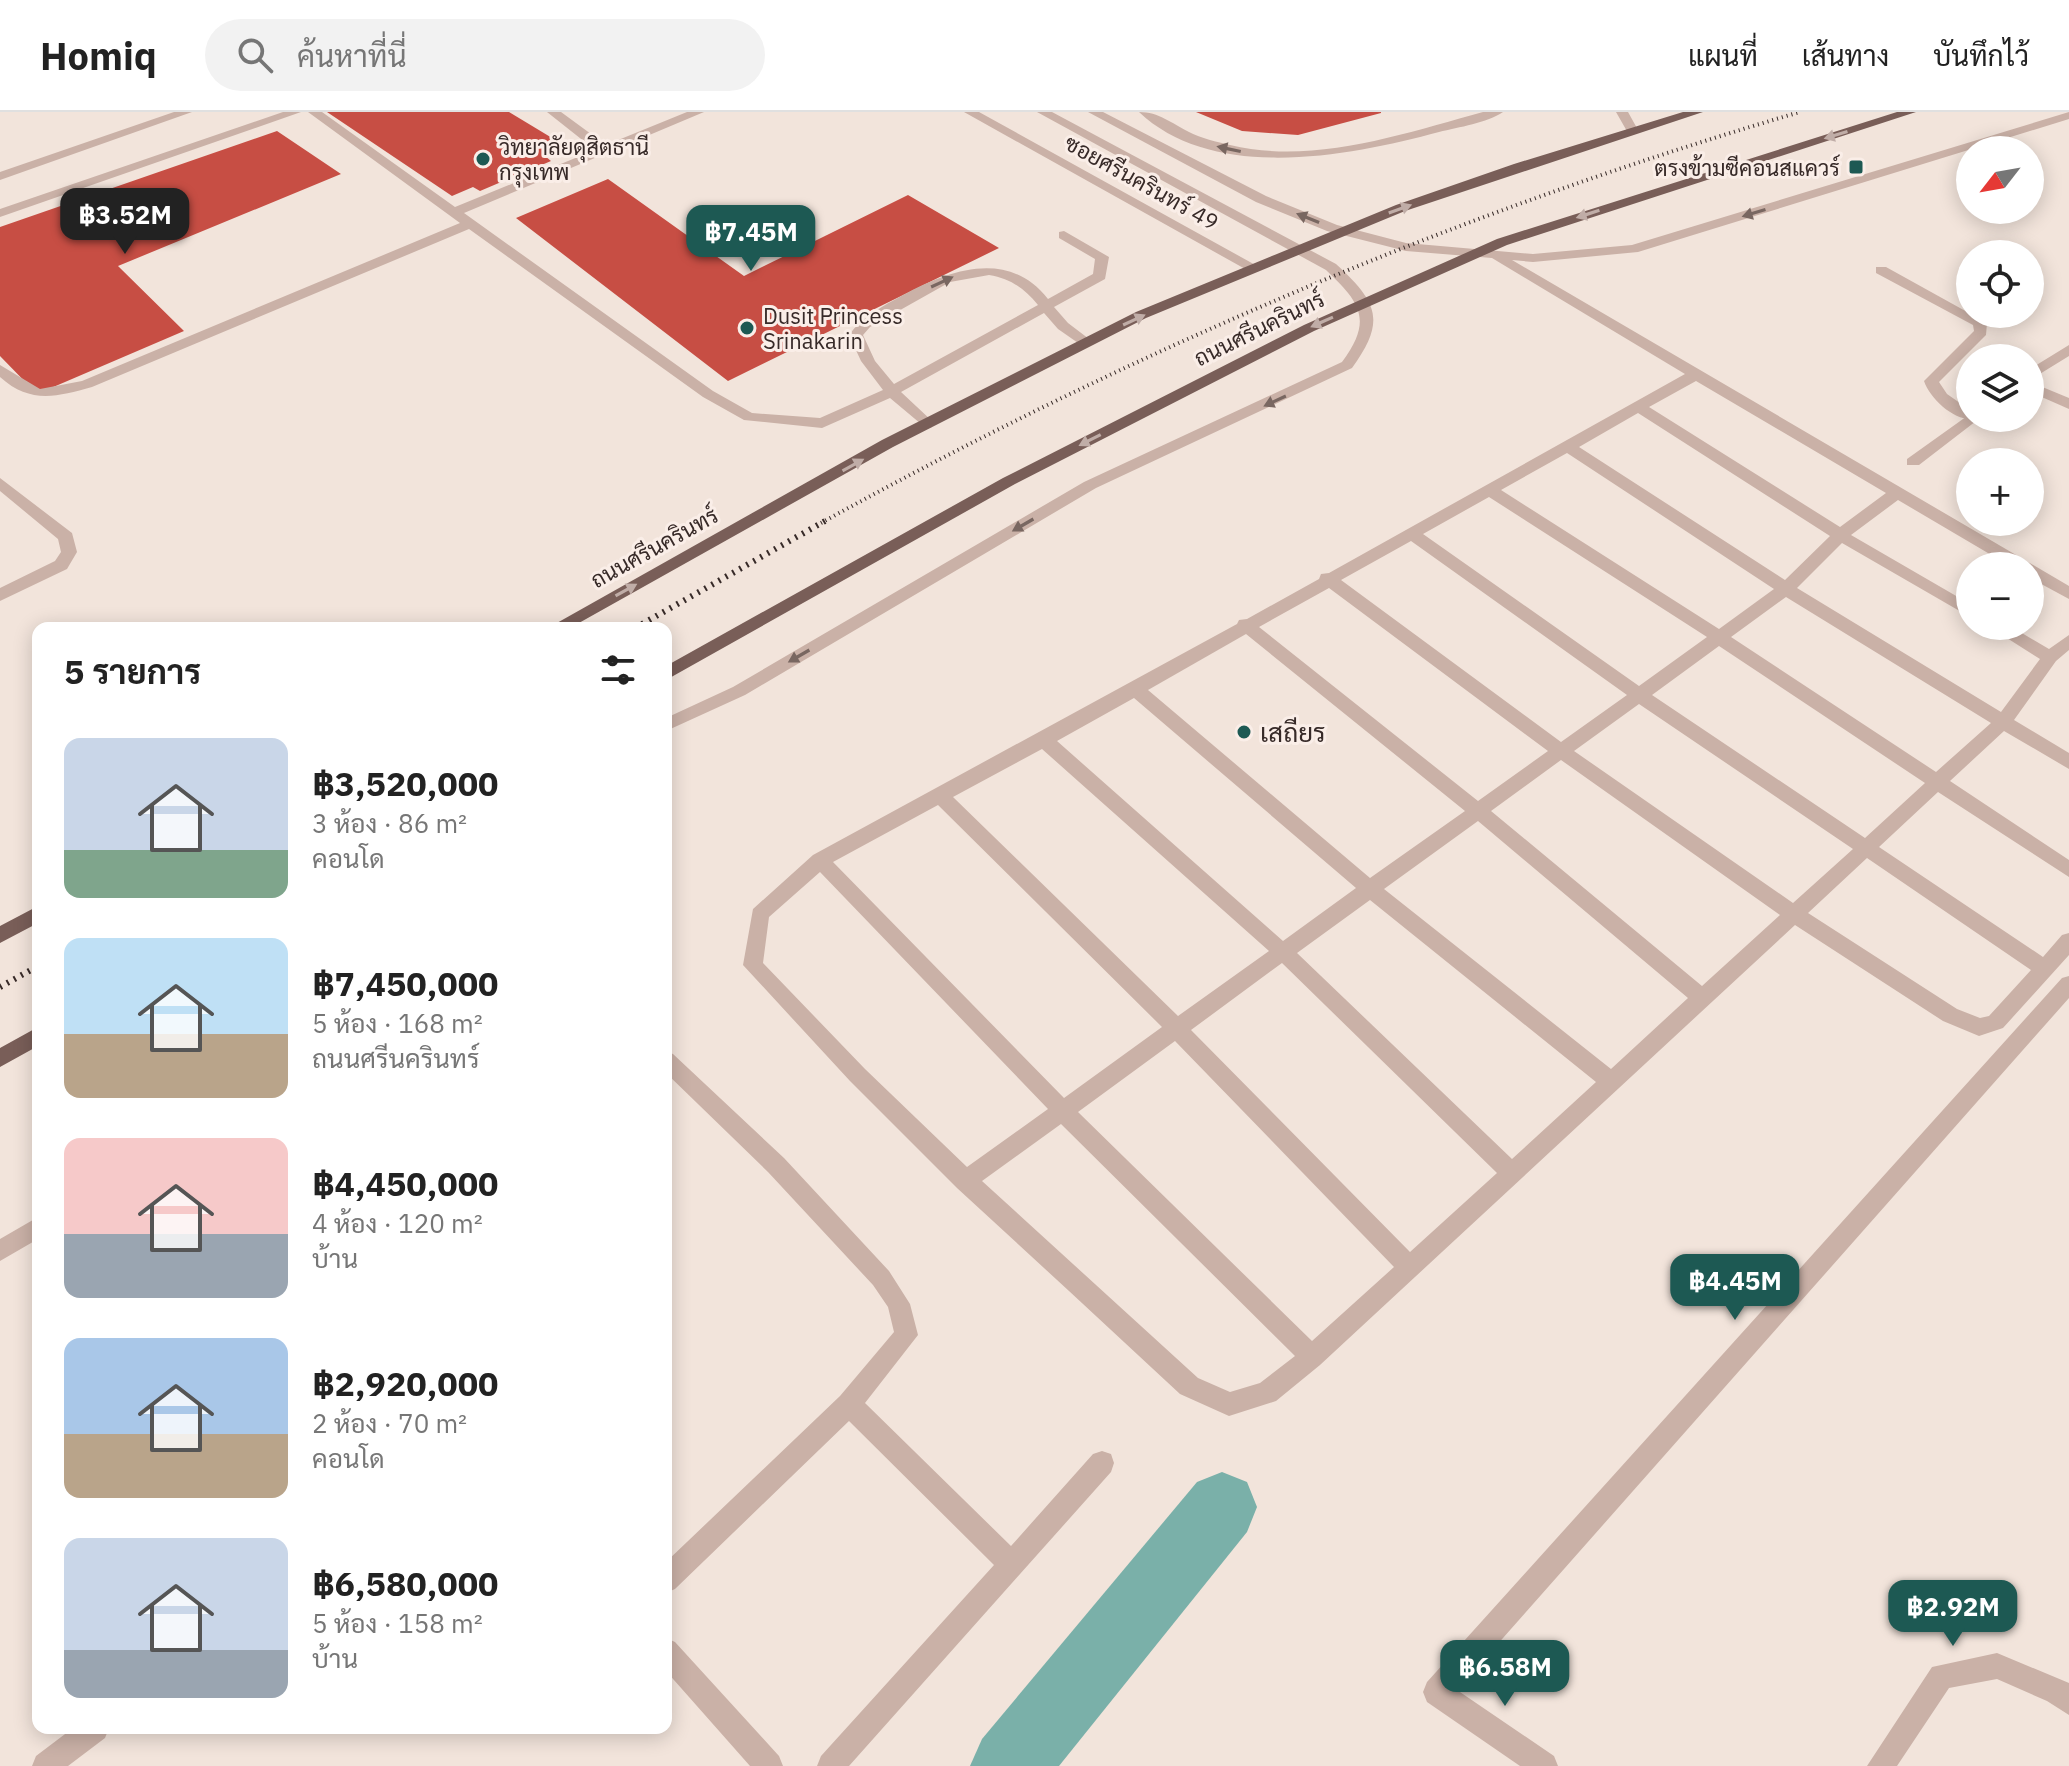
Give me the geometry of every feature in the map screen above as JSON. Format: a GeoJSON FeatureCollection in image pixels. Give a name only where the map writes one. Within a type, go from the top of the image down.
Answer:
{"type":"FeatureCollection","features":[{"type":"Feature","properties":{"kind":"main road","name":"ถนนศรีนครินทร์"},"geometry":{"type":"LineString","coordinates":[[568,622],[927,424],[1086,342],[1252,267],[1402,208],[1632,130],[1697,112]]}},
{"type":"Feature","properties":{"kind":"main road","name":"ถนนศรีนครินทร์"},"geometry":{"type":"LineString","coordinates":[[672,671],[1009,481],[1309,328],[1484,250],[1729,167],[1910,112]]}},
{"type":"Feature","properties":{"kind":"main road"},"geometry":{"type":"LineString","coordinates":[[0,935],[32,917]]}},
{"type":"Feature","properties":{"kind":"main road"},"geometry":{"type":"LineString","coordinates":[[0,1058],[32,1040]]}},
{"type":"Feature","properties":{"kind":"street"},"geometry":{"type":"LineString","coordinates":[[0,176],[186,112]]}},
{"type":"Feature","properties":{"kind":"street"},"geometry":{"type":"LineString","coordinates":[[0,213],[295,112]]}},
{"type":"Feature","properties":{"kind":"street"},"geometry":{"type":"LineString","coordinates":[[314,112],[708,394],[749,417],[822,423],[891,392],[1048,308],[1100,276],[1102,257],[1064,235]]}},
{"type":"Feature","properties":{"kind":"street"},"geometry":{"type":"LineString","coordinates":[[553,112],[605,151]]}},
{"type":"Feature","properties":{"kind":"street"},"geometry":{"type":"LineString","coordinates":[[455,212],[698,112]]}},
{"type":"Feature","properties":{"kind":"street","name":"ซอยศรีนครินทร์ 49"},"geometry":{"type":"LineString","coordinates":[[970,112],[1252,267]]}},
{"type":"Feature","properties":{"kind":"street"},"geometry":{"type":"LineString","coordinates":[[672,722],[739,691],[1090,485],[1347,365],[1367,341],[1370,326],[1354,287],[1331,267],[1043,112]]}},
{"type":"Feature","properties":{"kind":"street"},"geometry":{"type":"LineString","coordinates":[[1094,112],[1261,199],[1332,228],[1406,247],[1533,258],[1633,249],[2069,115]]}},
{"type":"Feature","properties":{"kind":"street"},"geometry":{"type":"LineString","coordinates":[[1145,112],[1174,130],[1216,147],[1286,156],[1332,153],[1497,112]]}},
{"type":"Feature","properties":{"kind":"street"},"geometry":{"type":"LineString","coordinates":[[1622,112],[1632,130]]}},
{"type":"Feature","properties":{"kind":"street"},"geometry":{"type":"LineString","coordinates":[[0,369],[22,389],[40,397],[87,384],[471,223]]}},
{"type":"Feature","properties":{"kind":"street"},"geometry":{"type":"LineString","coordinates":[[1484,250],[1693,376],[1997,552]]}},
{"type":"Feature","properties":{"kind":"street"},"geometry":{"type":"LineString","coordinates":[[1881,270],[1980,323],[1981,332],[1969,344]]}},
{"type":"Feature","properties":{"kind":"street"},"geometry":{"type":"LineString","coordinates":[[927,424],[891,392],[862,355],[856,335],[865,324],[950,277],[988,271],[1020,280],[1048,308],[1058,323],[1086,342]]}},
{"type":"Feature","properties":{"kind":"street"},"geometry":{"type":"LineString","coordinates":[[2044,366],[2069,349]]}},
{"type":"Feature","properties":{"kind":"street"},"geometry":{"type":"LineString","coordinates":[[1956,356],[1931,381],[1933,389],[1956,407]]}},
{"type":"Feature","properties":{"kind":"street"},"geometry":{"type":"LineString","coordinates":[[1693,376],[1327,578],[1044,740],[938,794],[820,860],[760,914],[753,965],[965,1181],[1189,1386],[1229,1404],[1267,1393],[1312,1357],[2005,720],[2050,657],[2069,641]]}},
{"type":"Feature","properties":{"kind":"street"},"geometry":{"type":"LineString","coordinates":[[2044,392],[2069,404]]}},
{"type":"Feature","properties":{"kind":"street"},"geometry":{"type":"LineString","coordinates":[[1638,406],[1840,535],[1956,603]]}},
{"type":"Feature","properties":{"kind":"street"},"geometry":{"type":"LineString","coordinates":[[1913,462],[1956,429]]}},
{"type":"Feature","properties":{"kind":"street"},"geometry":{"type":"LineString","coordinates":[[1567,446],[1786,589],[2005,720],[2069,762]]}},
{"type":"Feature","properties":{"kind":"street"},"geometry":{"type":"LineString","coordinates":[[0,483],[66,537],[69,552],[61,565],[0,595]]}},
{"type":"Feature","properties":{"kind":"street"},"geometry":{"type":"LineString","coordinates":[[1488,489],[1719,637],[1935,784],[2069,870]]}},
{"type":"Feature","properties":{"kind":"street"},"geometry":{"type":"LineString","coordinates":[[965,1181],[1786,589],[1840,535],[1895,494]]}},
{"type":"Feature","properties":{"kind":"street"},"geometry":{"type":"LineString","coordinates":[[1410,533],[1639,695],[2044,968]]}},
{"type":"Feature","properties":{"kind":"street"},"geometry":{"type":"LineString","coordinates":[[1327,578],[1561,751],[1794,914],[1950,1015],[1979,1027],[1996,1022],[2069,941]]}},
{"type":"Feature","properties":{"kind":"street"},"geometry":{"type":"LineString","coordinates":[[2044,579],[2069,593]]}},
{"type":"Feature","properties":{"kind":"street"},"geometry":{"type":"LineString","coordinates":[[1245,624],[1478,811],[1702,998]]}},
{"type":"Feature","properties":{"kind":"street"},"geometry":{"type":"LineString","coordinates":[[2021,640],[2050,657]]}},
{"type":"Feature","properties":{"kind":"street"},"geometry":{"type":"LineString","coordinates":[[1134,688],[1370,889],[1611,1082]]}},
{"type":"Feature","properties":{"kind":"street"},"geometry":{"type":"LineString","coordinates":[[1044,740],[1283,952],[1511,1172]]}},
{"type":"Feature","properties":{"kind":"street"},"geometry":{"type":"LineString","coordinates":[[938,794],[1177,1029],[1409,1267]]}},
{"type":"Feature","properties":{"kind":"street"},"geometry":{"type":"LineString","coordinates":[[820,860],[1063,1111],[1312,1357]]}},
{"type":"Feature","properties":{"kind":"street"},"geometry":{"type":"LineString","coordinates":[[1544,1766],[1437,1692],[2069,984]]}},
{"type":"Feature","properties":{"kind":"street"},"geometry":{"type":"LineString","coordinates":[[672,1066],[776,1165],[897,1296],[906,1335],[849,1404],[672,1574]]}},
{"type":"Feature","properties":{"kind":"street"},"geometry":{"type":"LineString","coordinates":[[0,1251],[32,1231]]}},
{"type":"Feature","properties":{"kind":"street"},"geometry":{"type":"LineString","coordinates":[[849,1404],[1011,1564]]}},
{"type":"Feature","properties":{"kind":"street"},"geometry":{"type":"LineString","coordinates":[[831,1766],[1102,1463]]}},
{"type":"Feature","properties":{"kind":"street"},"geometry":{"type":"LineString","coordinates":[[672,1658],[769,1766]]}},
{"type":"Feature","properties":{"kind":"street"},"geometry":{"type":"LineString","coordinates":[[1881,1766],[1941,1676],[1997,1666],[2057,1691],[2069,1701]]}},
{"type":"Feature","properties":{"kind":"street"},"geometry":{"type":"LineString","coordinates":[[55,1763],[88,1734]]}},
{"type":"Feature","properties":{"kind":"building","name":"วิทยาลัยดุสิตธานี กรุงเทพ"},"geometry":{"type":"Polygon","coordinates":[[[327,112],[509,112],[567,147],[545,156],[551,161],[480,191],[473,187],[452,196],[327,112]]]}},
{"type":"Feature","properties":{"kind":"building"},"geometry":{"type":"Polygon","coordinates":[[[1196,112],[1381,113],[1298,135],[1242,131],[1196,112]]]}},
{"type":"Feature","properties":{"kind":"building"},"geometry":{"type":"Polygon","coordinates":[[[277,131],[341,174],[118,266],[184,331],[37,394],[0,356],[0,227],[277,131]]]}},
{"type":"Feature","properties":{"kind":"building","name":"Dusit Princess Srinakarin"},"geometry":{"type":"Polygon","coordinates":[[[608,179],[744,276],[908,195],[999,248],[728,381],[516,218],[608,179]]]}},
{"type":"Feature","properties":{"kind":"waterway"},"geometry":{"type":"LineString","coordinates":[[1009,1766],[1222,1507]]}},
{"type":"Feature","properties":{"kind":"railway"},"geometry":{"type":"LineString","coordinates":[[821,523],[1057,400],[1299,290],[1546,194],[1800,112]]}},
{"type":"Feature","properties":{"kind":"railway"},"geometry":{"type":"LineString","coordinates":[[646,622],[825,521]]}},
{"type":"Feature","properties":{"kind":"railway"},"geometry":{"type":"LineString","coordinates":[[0,987],[32,969]]}},
{"type":"Feature","properties":{"kind":"place","name":"วิทยาลัยดุสิตธานี กรุงเทพ"},"geometry":{"type":"Point","coordinates":[483,159]}},
{"type":"Feature","properties":{"kind":"place","name":"ตรงข้ามซีคอนสแควร์"},"geometry":{"type":"Point","coordinates":[1856,167]}},
{"type":"Feature","properties":{"kind":"place","name":"Dusit Princess Srinakarin"},"geometry":{"type":"Point","coordinates":[747,328]}},
{"type":"Feature","properties":{"kind":"place","name":"เสถียร"},"geometry":{"type":"Point","coordinates":[1244,732]}}]}
